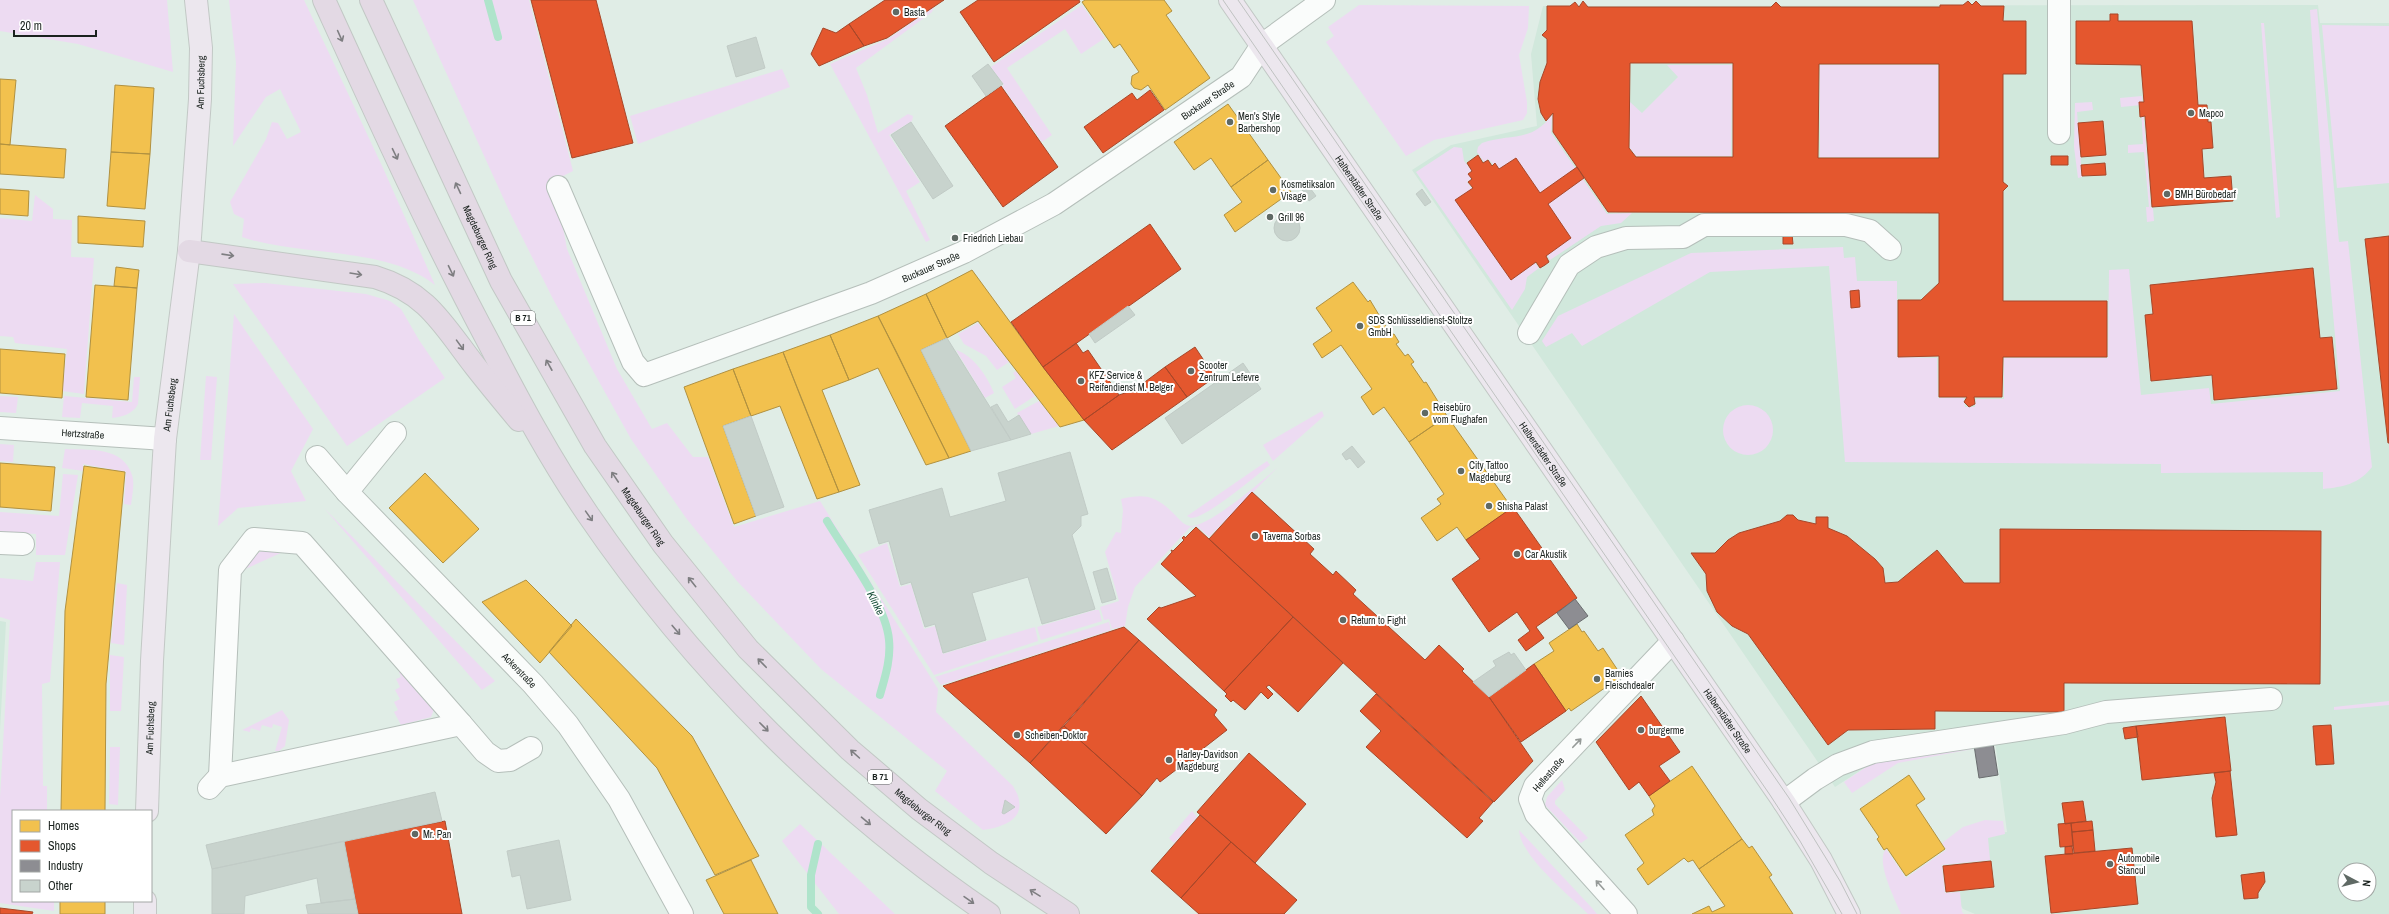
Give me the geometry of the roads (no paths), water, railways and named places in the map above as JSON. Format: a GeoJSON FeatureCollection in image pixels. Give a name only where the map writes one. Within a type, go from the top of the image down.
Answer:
{"type":"FeatureCollection","features":[{"type":"Feature","properties":{"kind":"highway"},"geometry":{"type":"LineString","coordinates":[[324,0],[458,284],[507,379],[560,472]]}},
{"type":"Feature","properties":{"kind":"highway","name":"Magdeburger Ring"},"geometry":{"type":"LineString","coordinates":[[371,0],[501,280],[595,446],[663,544],[748,649],[850,750],[918,809],[991,864],[1068,914]]}},
{"type":"Feature","properties":{"kind":"highway"},"geometry":{"type":"LineString","coordinates":[[189,251],[375,277],[399,286],[414,294],[438,317],[560,472],[614,552],[669,622],[753,715],[841,801],[900,850],[989,914]]}},
{"type":"Feature","properties":{"kind":"main road","name":"Am Fuchsberg"},"geometry":{"type":"LineString","coordinates":[[147,810],[152,661],[165,439],[189,251],[201,84],[200,35],[196,0]]}},
{"type":"Feature","properties":{"kind":"main road","name":"Halberstädter Straße"},"geometry":{"type":"LineString","coordinates":[[1230,0],[1784,802],[1820,860],[1849,914]]}},
{"type":"Feature","properties":{"kind":"main road"},"geometry":{"type":"LineString","coordinates":[[145,902],[145,914]]}},
{"type":"Feature","properties":{"kind":"street"},"geometry":{"type":"LineString","coordinates":[[1262,45],[1324,0]]}},
{"type":"Feature","properties":{"kind":"street"},"geometry":{"type":"LineString","coordinates":[[2059,0],[2059,133]]}},
{"type":"Feature","properties":{"kind":"street","name":"Buckauer Straße"},"geometry":{"type":"LineString","coordinates":[[558,187],[633,362],[644,375],[871,293],[964,252],[1047,208],[1241,77],[1262,45]]}},
{"type":"Feature","properties":{"kind":"street"},"geometry":{"type":"LineString","coordinates":[[1529,333],[1569,265],[1596,248],[1626,238],[1683,237],[1704,225],[1846,225],[1870,231],[1890,249]]}},
{"type":"Feature","properties":{"kind":"street","name":"Hertzstraße"},"geometry":{"type":"LineString","coordinates":[[0,428],[165,439]]}},
{"type":"Feature","properties":{"kind":"street"},"geometry":{"type":"LineString","coordinates":[[347,492],[395,433]]}},
{"type":"Feature","properties":{"kind":"street","name":"Ackerstraße"},"geometry":{"type":"LineString","coordinates":[[317,457],[347,492],[527,678],[568,725],[619,799],[682,914]]}},
{"type":"Feature","properties":{"kind":"street"},"geometry":{"type":"LineString","coordinates":[[461,724],[214,782],[230,570],[254,539],[302,543],[461,724],[485,752],[498,761],[510,760],[531,748]]}},
{"type":"Feature","properties":{"kind":"street"},"geometry":{"type":"LineString","coordinates":[[0,543],[23,544]]}},
{"type":"Feature","properties":{"kind":"street","name":"Hellestraße"},"geometry":{"type":"LineString","coordinates":[[1626,914],[1536,814],[1530,799],[1535,786],[1673,641]]}},
{"type":"Feature","properties":{"kind":"street"},"geometry":{"type":"LineString","coordinates":[[1784,802],[1815,779],[1838,765],[1872,752],[2064,723],[2106,712],[2271,698]]}},
{"type":"Feature","properties":{"kind":"waterway","name":"Klinke"},"geometry":{"type":"LineString","coordinates":[[488,0],[498,37]]}},
{"type":"Feature","properties":{"kind":"waterway","name":"Klinke"},"geometry":{"type":"LineString","coordinates":[[827,521],[873,595],[886,626],[889,640],[889,654],[880,695]]}},
{"type":"Feature","properties":{"kind":"waterway","name":"Klinke"},"geometry":{"type":"LineString","coordinates":[[818,844],[811,875],[811,907],[818,914]]}},
{"type":"Feature","properties":{"kind":"tram line"},"geometry":{"type":"LineString","coordinates":[[1223,0],[1770,795],[1800,841],[1842,914]]}},
{"type":"Feature","properties":{"kind":"tram line"},"geometry":{"type":"LineString","coordinates":[[1238,0],[1789,798],[1840,881],[1857,914]]}},
{"type":"Feature","properties":{"kind":"place","name":"Basta"},"geometry":{"type":"Point","coordinates":[896,12]}},
{"type":"Feature","properties":{"kind":"place","name":"Mapco"},"geometry":{"type":"Point","coordinates":[2191,113]}},
{"type":"Feature","properties":{"kind":"place","name":"Men's Style Barbershop"},"geometry":{"type":"Point","coordinates":[1230,122]}},
{"type":"Feature","properties":{"kind":"place","name":"Kosmetiksalon Visage"},"geometry":{"type":"Point","coordinates":[1273,190]}},
{"type":"Feature","properties":{"kind":"place","name":"BMH Bürobedarf"},"geometry":{"type":"Point","coordinates":[2167,194]}},
{"type":"Feature","properties":{"kind":"place","name":"Grill 96"},"geometry":{"type":"Point","coordinates":[1270,217]}},
{"type":"Feature","properties":{"kind":"place","name":"Friedrich Liebau"},"geometry":{"type":"Point","coordinates":[955,238]}},
{"type":"Feature","properties":{"kind":"place","name":"SDS Schlüsseldienst-Stoltze GmbH"},"geometry":{"type":"Point","coordinates":[1360,326]}},
{"type":"Feature","properties":{"kind":"place","name":"Scooter Zentrum Lefevre"},"geometry":{"type":"Point","coordinates":[1191,371]}},
{"type":"Feature","properties":{"kind":"place","name":"KFZ Service & Reifendienst M. Belger"},"geometry":{"type":"Point","coordinates":[1081,381]}},
{"type":"Feature","properties":{"kind":"place","name":"Reisebüro vom Flughafen"},"geometry":{"type":"Point","coordinates":[1425,413]}},
{"type":"Feature","properties":{"kind":"place","name":"City Tattoo Magdeburg"},"geometry":{"type":"Point","coordinates":[1461,471]}},
{"type":"Feature","properties":{"kind":"place","name":"Shisha Palast"},"geometry":{"type":"Point","coordinates":[1489,506]}},
{"type":"Feature","properties":{"kind":"place","name":"Taverna Sorbas"},"geometry":{"type":"Point","coordinates":[1255,536]}},
{"type":"Feature","properties":{"kind":"place","name":"Car Akustik"},"geometry":{"type":"Point","coordinates":[1517,554]}},
{"type":"Feature","properties":{"kind":"place","name":"Return to Fight"},"geometry":{"type":"Point","coordinates":[1343,620]}},
{"type":"Feature","properties":{"kind":"place","name":"Barnies Fleischdealer"},"geometry":{"type":"Point","coordinates":[1597,679]}},
{"type":"Feature","properties":{"kind":"place","name":"burgerme"},"geometry":{"type":"Point","coordinates":[1641,730]}},
{"type":"Feature","properties":{"kind":"place","name":"Scheiben-Doktor"},"geometry":{"type":"Point","coordinates":[1017,735]}},
{"type":"Feature","properties":{"kind":"place","name":"Harley-Davidson Magdeburg"},"geometry":{"type":"Point","coordinates":[1169,760]}},
{"type":"Feature","properties":{"kind":"place","name":"Mr. Pan"},"geometry":{"type":"Point","coordinates":[415,834]}},
{"type":"Feature","properties":{"kind":"place","name":"Automobile Stancul"},"geometry":{"type":"Point","coordinates":[2110,864]}}]}
